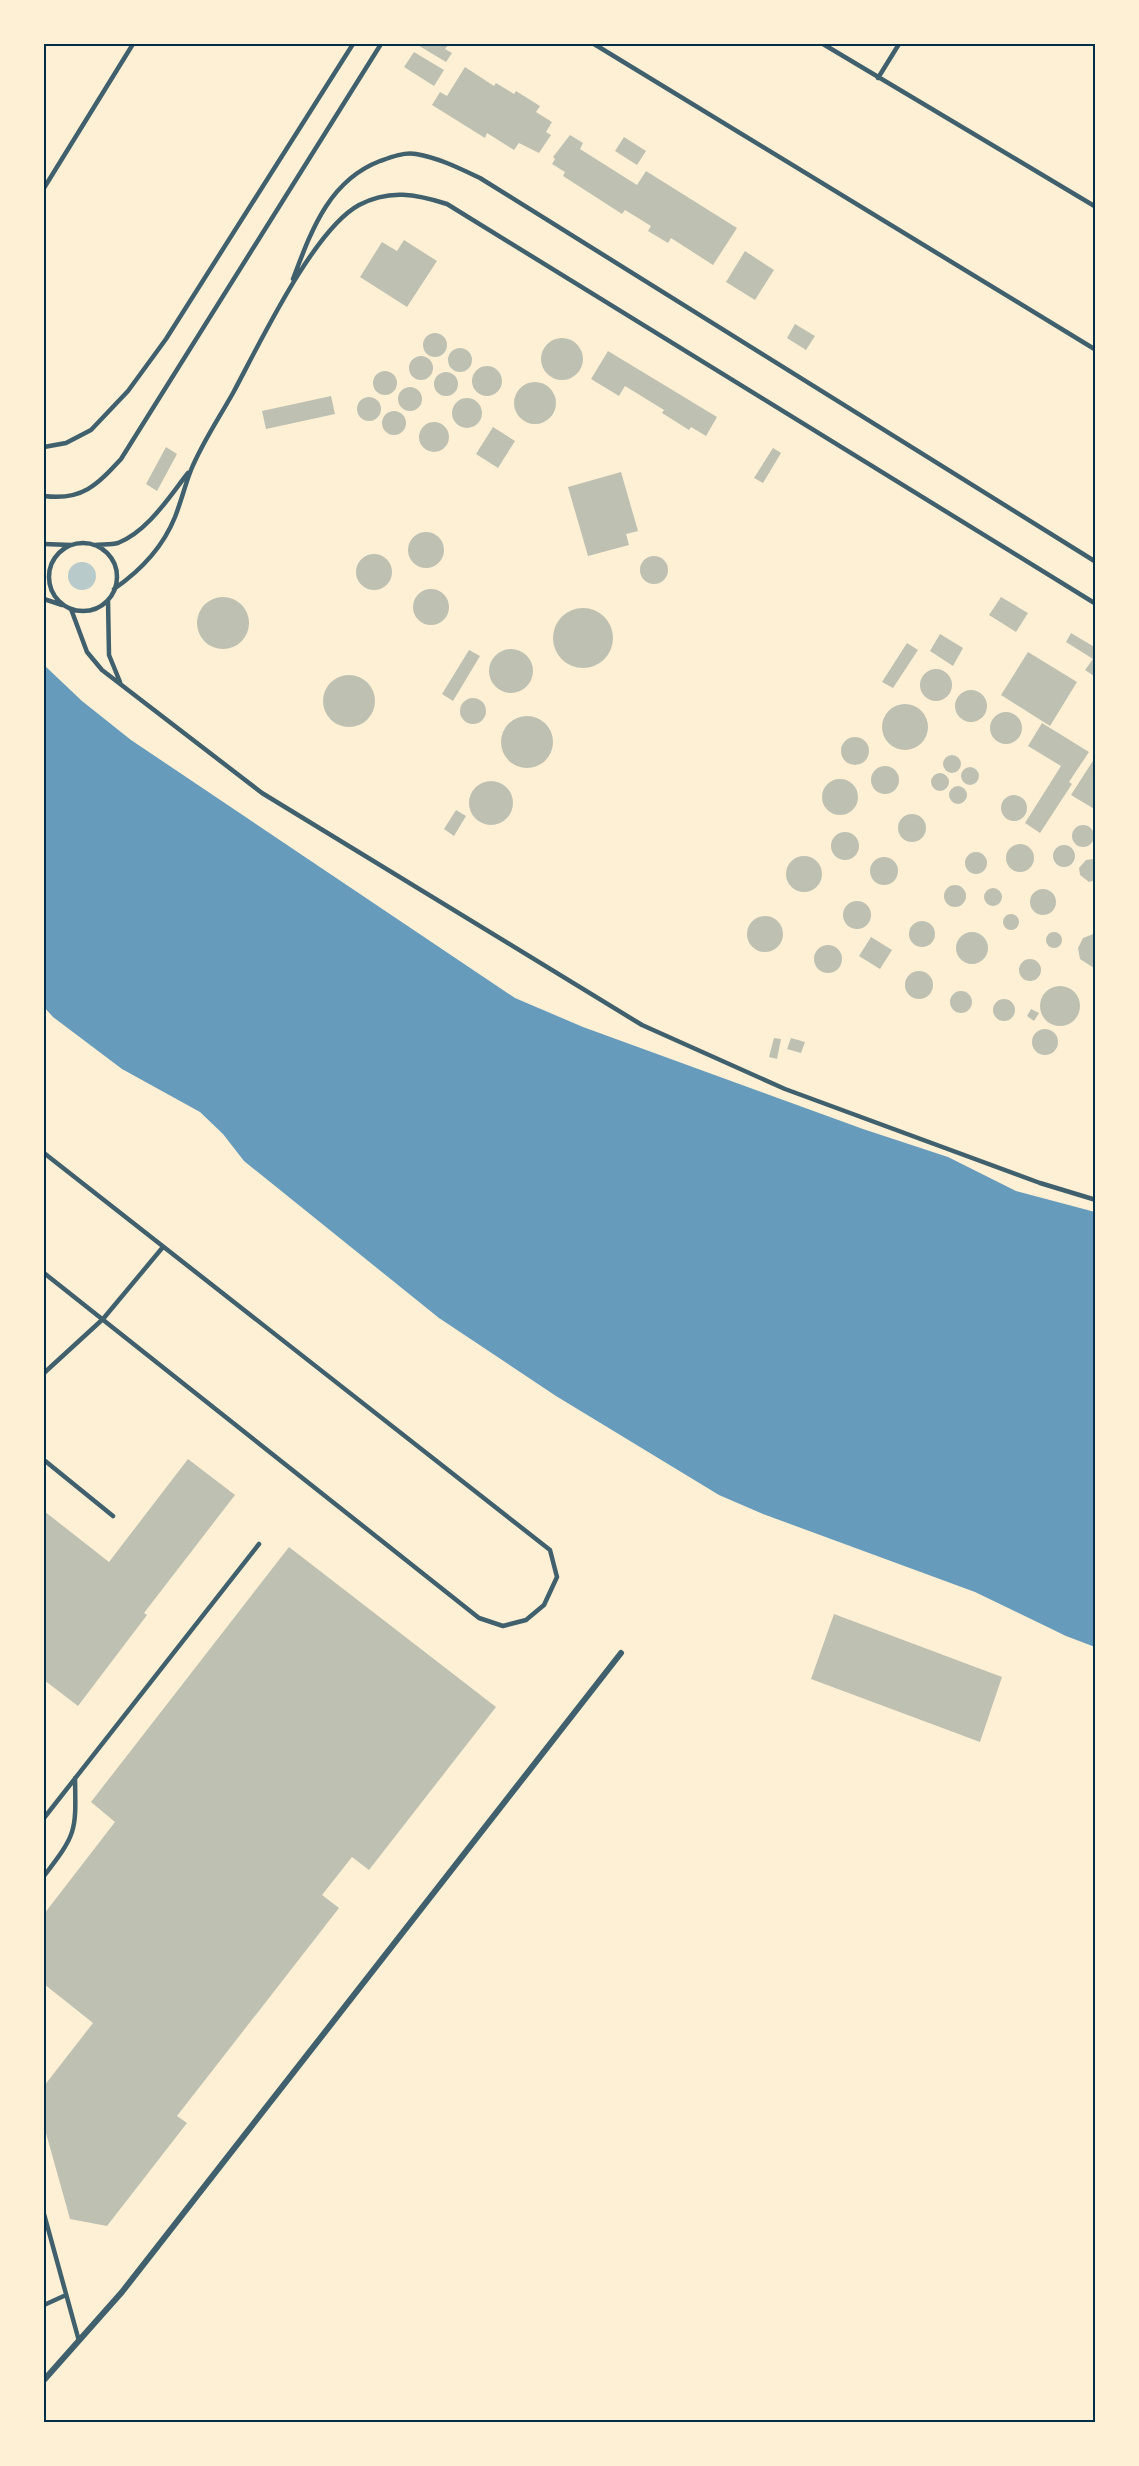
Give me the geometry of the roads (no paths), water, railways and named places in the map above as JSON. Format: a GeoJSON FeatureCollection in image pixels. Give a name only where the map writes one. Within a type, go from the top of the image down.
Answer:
{"type":"FeatureCollection","features":[{"type":"Feature","properties":{"kind":"street"},"geometry":{"type":"LineString","coordinates":[[44,2380],[144,2265],[621,1653]]}},
{"type":"Feature","properties":{"kind":"lane"},"geometry":{"type":"LineString","coordinates":[[44,188],[133,44]]}},
{"type":"Feature","properties":{"kind":"lane"},"geometry":{"type":"LineString","coordinates":[[44,447],[66,443],[91,430],[128,391],[166,339],[353,44]]}},
{"type":"Feature","properties":{"kind":"lane"},"geometry":{"type":"LineString","coordinates":[[44,496],[66,497],[83,492],[95,485],[121,459],[381,44]]}},
{"type":"Feature","properties":{"kind":"lane"},"geometry":{"type":"LineString","coordinates":[[594,44],[1095,350]]}},
{"type":"Feature","properties":{"kind":"lane"},"geometry":{"type":"LineString","coordinates":[[823,44],[1095,207]]}},
{"type":"Feature","properties":{"kind":"lane"},"geometry":{"type":"LineString","coordinates":[[878,78],[899,44]]}},
{"type":"Feature","properties":{"kind":"lane"},"geometry":{"type":"LineString","coordinates":[[44,599],[68,607],[91,610],[108,599],[114,590],[136,573],[162,540],[174,520],[191,469],[290,287],[322,212],[337,191],[371,164],[393,156],[413,154],[435,158],[480,178],[1095,562]]}},
{"type":"Feature","properties":{"kind":"lane"},"geometry":{"type":"LineString","coordinates":[[290,287],[333,227],[358,205],[399,193],[420,195],[447,204],[1095,604]]}},
{"type":"Feature","properties":{"kind":"lane"},"geometry":{"type":"LineString","coordinates":[[44,544],[117,543],[136,532],[150,519],[191,469]]}},
{"type":"Feature","properties":{"kind":"lane"},"geometry":{"type":"LineString","coordinates":[[71,545],[54,558],[49,579],[57,599],[68,607],[87,652],[102,670],[174,728],[262,793],[642,1025],[784,1089],[1040,1183],[1095,1200]]}},
{"type":"Feature","properties":{"kind":"lane"},"geometry":{"type":"LineString","coordinates":[[93,545],[101,548],[113,562],[116,580],[114,590]]}},
{"type":"Feature","properties":{"kind":"lane"},"geometry":{"type":"LineString","coordinates":[[108,599],[109,655],[121,685]]}},
{"type":"Feature","properties":{"kind":"lane"},"geometry":{"type":"LineString","coordinates":[[44,1153],[550,1550],[557,1577],[544,1605],[526,1620],[503,1626],[479,1618],[44,1274]]}},
{"type":"Feature","properties":{"kind":"lane"},"geometry":{"type":"LineString","coordinates":[[44,1373],[103,1319],[163,1247]]}},
{"type":"Feature","properties":{"kind":"lane"},"geometry":{"type":"LineString","coordinates":[[44,1460],[113,1516]]}},
{"type":"Feature","properties":{"kind":"lane"},"geometry":{"type":"LineString","coordinates":[[44,1818],[259,1544]]}},
{"type":"Feature","properties":{"kind":"lane"},"geometry":{"type":"LineString","coordinates":[[44,1876],[72,1837],[76,1825],[75,1778]]}},
{"type":"Feature","properties":{"kind":"lane"},"geometry":{"type":"LineString","coordinates":[[44,2214],[79,2341]]}},
{"type":"Feature","properties":{"kind":"lane"},"geometry":{"type":"LineString","coordinates":[[44,2305],[66,2295]]}},
{"type":"Feature","properties":{"kind":"water"},"geometry":{"type":"Polygon","coordinates":[[[44,665],[82,701],[131,740],[515,998],[583,1027],[863,1129],[948,1157],[1016,1191],[1095,1212],[1095,1647],[1066,1636],[975,1592],[763,1514],[719,1495],[556,1396],[439,1318],[244,1161],[223,1134],[200,1112],[122,1069],[53,1017],[44,1007],[44,665]]]}}]}
